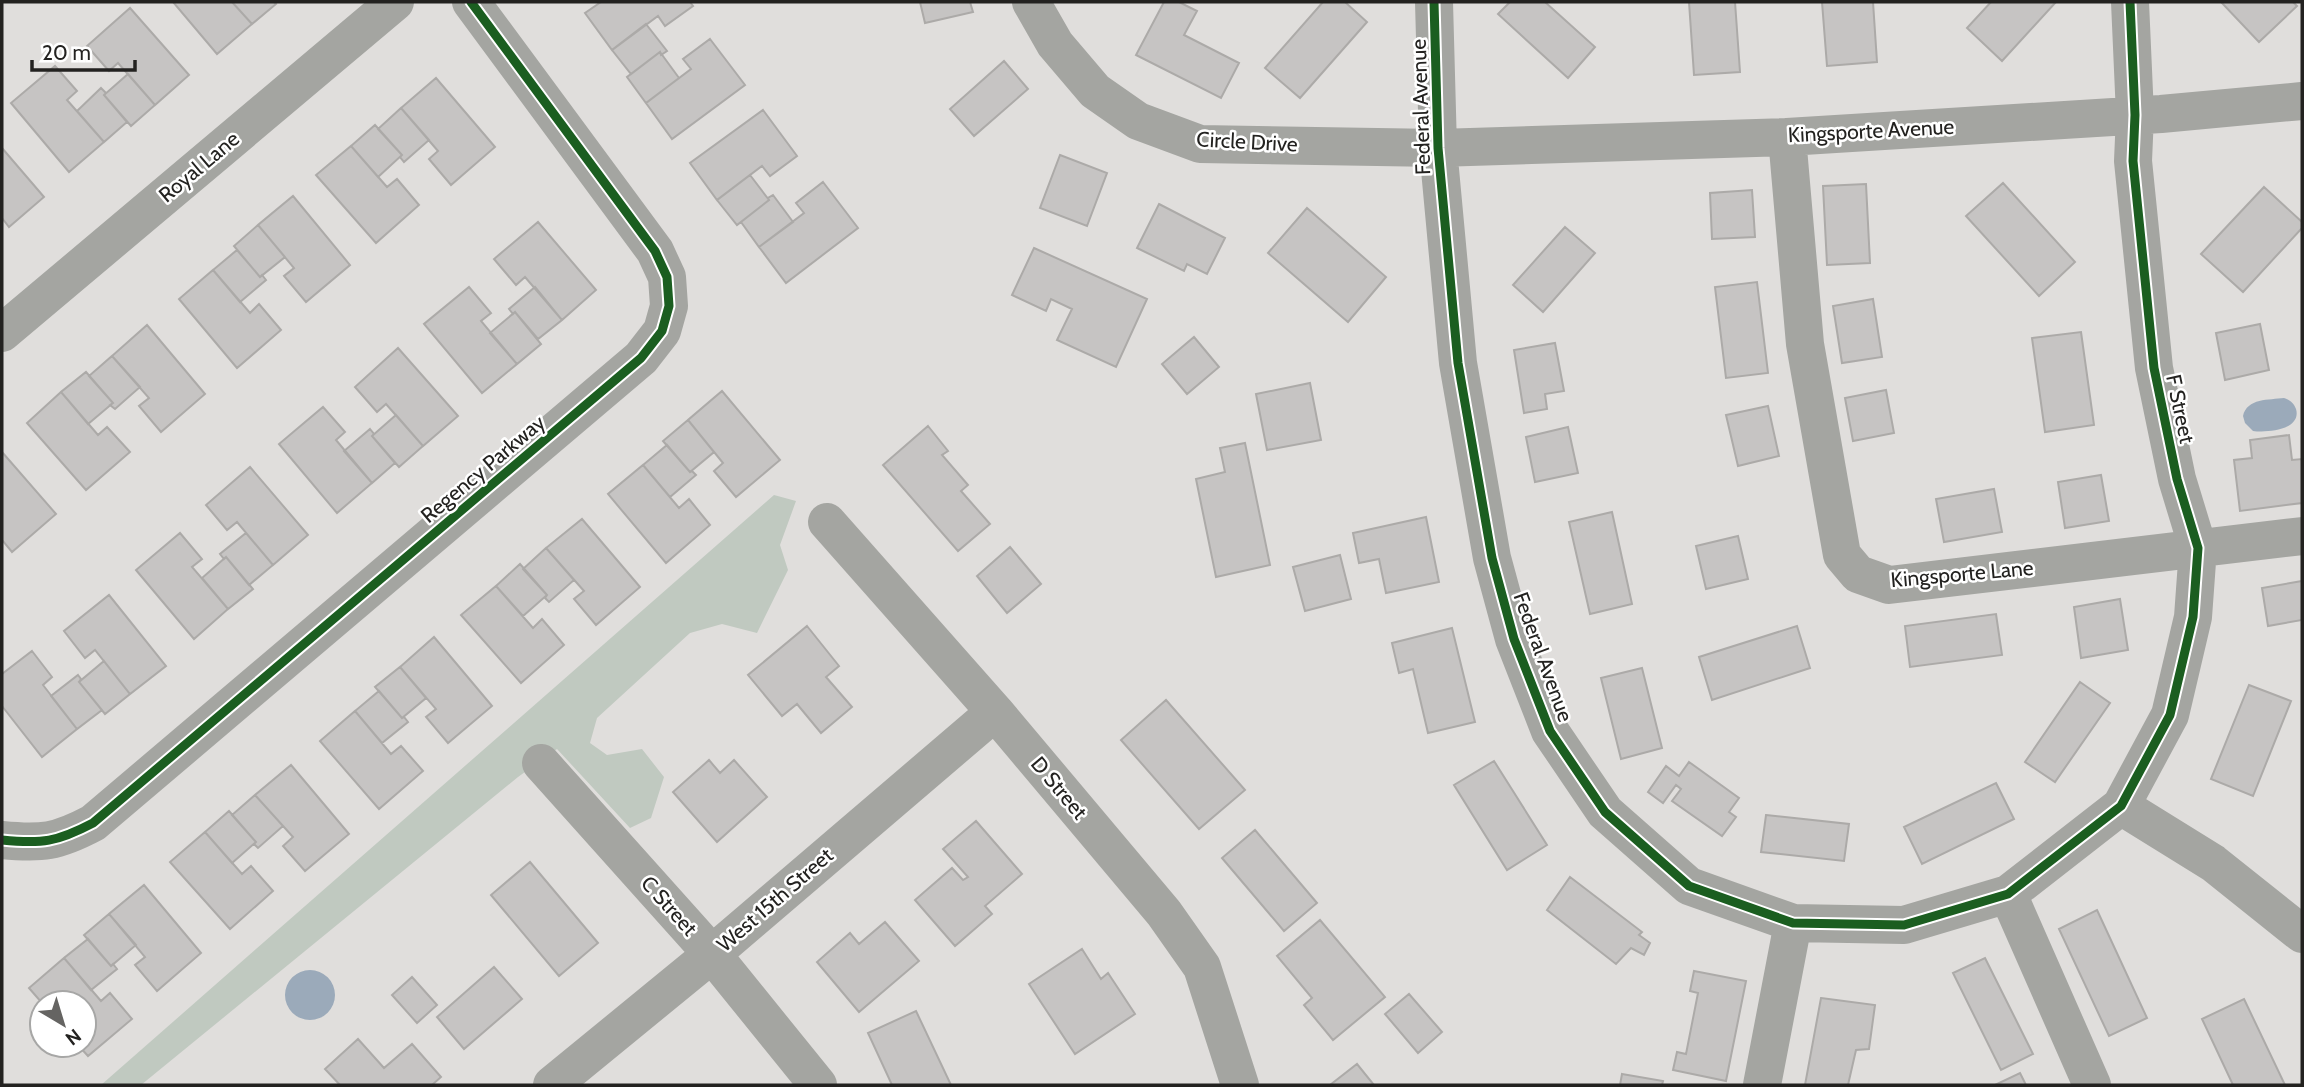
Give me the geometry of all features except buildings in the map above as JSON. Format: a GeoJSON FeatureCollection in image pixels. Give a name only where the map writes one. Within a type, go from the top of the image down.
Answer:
{"type":"FeatureCollection","features":[{"type":"Feature","properties":{"kind":"street","name":"Royal Lane"},"geometry":{"type":"LineString","coordinates":[[2,333],[396,2]]}},
{"type":"Feature","properties":{"kind":"street","name":"Regency Parkway"},"geometry":{"type":"LineString","coordinates":[[2,840],[32,843],[66,837],[93,823],[641,358],[662,331],[669,306],[667,277],[655,251],[471,2]]}},
{"type":"Feature","properties":{"kind":"street","name":"Circle Drive"},"geometry":{"type":"LineString","coordinates":[[1031,2],[1055,44],[1094,92],[1138,121],[1200,144],[1438,148]]}},
{"type":"Feature","properties":{"kind":"street","name":"Federal Avenue"},"geometry":{"type":"LineString","coordinates":[[1434,2],[1438,148],[1458,362],[1492,558],[1514,639],[1550,731],[1605,812],[1689,886],[1793,923],[1904,925],[2008,894],[2122,806]]}},
{"type":"Feature","properties":{"kind":"street","name":"F Street"},"geometry":{"type":"LineString","coordinates":[[2122,806],[2170,715],[2193,617],[2198,548],[2177,479],[2154,368],[2133,161],[2135,115],[2130,2]]}},
{"type":"Feature","properties":{"kind":"street","name":"Kingsporte Avenue"},"geometry":{"type":"LineString","coordinates":[[1438,148],[1787,136],[2135,115],[2302,101]]}},
{"type":"Feature","properties":{"kind":"street","name":"Kingsporte Lane"},"geometry":{"type":"LineString","coordinates":[[1787,136],[1805,344],[1842,555],[1858,574],[1889,585],[2302,536]]}},
{"type":"Feature","properties":{"kind":"street","name":"D Street"},"geometry":{"type":"LineString","coordinates":[[827,522],[995,712],[1164,913],[1202,967],[1240,1085]]}},
{"type":"Feature","properties":{"kind":"street","name":"West 15th Street"},"geometry":{"type":"LineString","coordinates":[[552,1085],[712,954],[995,712]]}},
{"type":"Feature","properties":{"kind":"street","name":"C Street"},"geometry":{"type":"LineString","coordinates":[[541,763],[712,954],[818,1085]]}},
{"type":"Feature","properties":{"kind":"street"},"geometry":{"type":"LineString","coordinates":[[2122,806],[2213,863],[2302,934]]}},
{"type":"Feature","properties":{"kind":"street"},"geometry":{"type":"LineString","coordinates":[[2008,894],[2092,1085]]}},
{"type":"Feature","properties":{"kind":"street"},"geometry":{"type":"LineString","coordinates":[[1762,1085],[1793,923]]}},
{"type":"Feature","properties":{"kind":"shaded area"},"geometry":{"type":"Polygon","coordinates":[[[774,495],[796,501],[780,545],[788,570],[757,633],[722,624],[690,633],[597,718],[590,743],[607,755],[642,749],[664,777],[651,818],[630,828],[557,749],[518,777],[141,1085],[101,1085],[774,495]]]}},
{"type":"Feature","properties":{"kind":"water"},"geometry":{"type":"Polygon","coordinates":[[[2284,398],[2292,402],[2296,409],[2294,422],[2289,426],[2253,431],[2245,423],[2243,416],[2249,406],[2259,401],[2284,398]]]}},
{"type":"Feature","properties":{"kind":"water"},"geometry":{"type":"Polygon","coordinates":[[[310,970],[328,977],[335,995],[328,1013],[310,1020],[292,1013],[285,995],[292,977],[310,970]]]}},
{"type":"Feature","properties":{"kind":"cycle path"},"geometry":{"type":"LineString","coordinates":[[2,840],[49,840],[93,823],[641,358],[662,331],[669,306],[667,277],[655,251],[471,2]]}},
{"type":"Feature","properties":{"kind":"cycle path"},"geometry":{"type":"LineString","coordinates":[[1434,2],[1438,148],[1458,363],[1492,558],[1514,639],[1550,731],[1605,812],[1689,886],[1793,923],[1904,925],[2008,894],[2121,806],[2170,715],[2193,617],[2198,548],[2177,479],[2154,368],[2133,161],[2135,115],[2130,2]]}}]}
